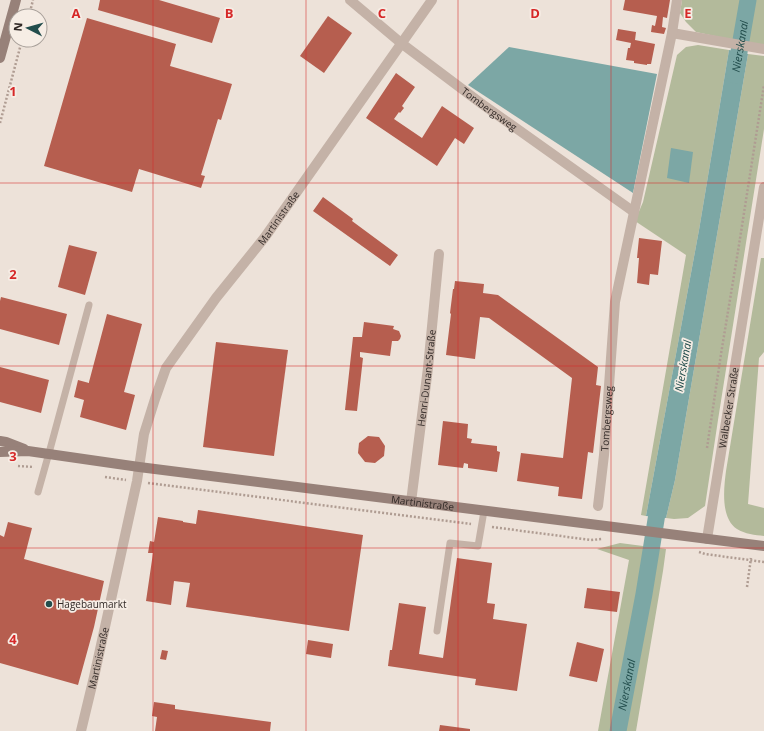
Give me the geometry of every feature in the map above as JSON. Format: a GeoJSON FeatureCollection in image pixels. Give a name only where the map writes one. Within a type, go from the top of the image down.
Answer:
{"type":"FeatureCollection","features":[{"type":"Feature","properties":{"kind":"main road"},"geometry":{"type":"LineString","coordinates":[[0,58],[16,0]]}},
{"type":"Feature","properties":{"kind":"main road","name":"Martinistraße"},"geometry":{"type":"LineString","coordinates":[[0,441],[28,450],[139,467],[707,539]]}},
{"type":"Feature","properties":{"kind":"main road","name":"Martinistraße"},"geometry":{"type":"LineString","coordinates":[[0,452],[28,450]]}},
{"type":"Feature","properties":{"kind":"main road"},"geometry":{"type":"LineString","coordinates":[[707,539],[764,546]]}},
{"type":"Feature","properties":{"kind":"street","name":"Tombergsweg"},"geometry":{"type":"LineString","coordinates":[[350,0],[401,43],[482,104],[634,212]]}},
{"type":"Feature","properties":{"kind":"street","name":"Martinistraße"},"geometry":{"type":"LineString","coordinates":[[81,731],[137,482],[144,434],[166,368],[216,298],[265,237],[432,0]]}},
{"type":"Feature","properties":{"kind":"street","name":"Tombergsweg"},"geometry":{"type":"LineString","coordinates":[[598,506],[604,455],[615,302],[672,33],[677,0]]}},
{"type":"Feature","properties":{"kind":"street"},"geometry":{"type":"LineString","coordinates":[[672,33],[760,48]]}},
{"type":"Feature","properties":{"kind":"street","name":"Walbecker Straße"},"geometry":{"type":"LineString","coordinates":[[707,539],[761,219],[764,187]]}},
{"type":"Feature","properties":{"kind":"street","name":"Henri-Dunant-Straße"},"geometry":{"type":"LineString","coordinates":[[411,502],[428,368],[438,254]]}},
{"type":"Feature","properties":{"kind":"lane"},"geometry":{"type":"LineString","coordinates":[[38,492],[88,305]]}},
{"type":"Feature","properties":{"kind":"lane"},"geometry":{"type":"LineString","coordinates":[[437,631],[450,543],[478,546],[484,511]]}},
{"type":"Feature","properties":{"kind":"path"},"geometry":{"type":"LineString","coordinates":[[0,123],[20,48]]}},
{"type":"Feature","properties":{"kind":"path"},"geometry":{"type":"LineString","coordinates":[[706,453],[764,85]]}},
{"type":"Feature","properties":{"kind":"path"},"geometry":{"type":"LineString","coordinates":[[15,465],[45,468]]}},
{"type":"Feature","properties":{"kind":"path"},"geometry":{"type":"LineString","coordinates":[[98,476],[591,540],[607,539]]}},
{"type":"Feature","properties":{"kind":"path"},"geometry":{"type":"LineString","coordinates":[[690,537],[693,549],[705,554],[764,562]]}},
{"type":"Feature","properties":{"kind":"path"},"geometry":{"type":"LineString","coordinates":[[747,588],[753,545]]}},
{"type":"Feature","properties":{"kind":"green space"},"geometry":{"type":"Polygon","coordinates":[[[682,0],[764,0],[764,45],[696,32],[686,22],[680,13],[682,0]]]}},
{"type":"Feature","properties":{"kind":"green space"},"geometry":{"type":"Polygon","coordinates":[[[698,45],[729,50],[699,230],[646,516],[641,515],[686,255],[635,221],[643,202],[677,55],[686,47],[698,45]]]}},
{"type":"Feature","properties":{"kind":"green space"},"geometry":{"type":"Polygon","coordinates":[[[748,54],[764,56],[764,129],[705,506],[688,518],[666,518],[675,480],[748,54]]]}},
{"type":"Feature","properties":{"kind":"green space"},"geometry":{"type":"Polygon","coordinates":[[[761,258],[764,258],[764,352],[759,358],[748,504],[764,508],[764,536],[750,534],[737,529],[728,518],[724,502],[726,471],[761,258]]]}},
{"type":"Feature","properties":{"kind":"green space"},"geometry":{"type":"Polygon","coordinates":[[[620,543],[666,549],[636,731],[598,731],[629,560],[597,549],[620,543]]]}},
{"type":"Feature","properties":{"kind":"water"},"geometry":{"type":"Polygon","coordinates":[[[509,47],[657,74],[633,193],[468,85],[509,47]]]}},
{"type":"Feature","properties":{"kind":"water"},"geometry":{"type":"Polygon","coordinates":[[[729,50],[748,54],[675,480],[666,518],[646,516],[699,230],[729,50]]]}},
{"type":"Feature","properties":{"kind":"water"},"geometry":{"type":"Polygon","coordinates":[[[671,148],[693,152],[689,183],[667,178],[671,148]]]}},
{"type":"Feature","properties":{"kind":"building"},"geometry":{"type":"Polygon","coordinates":[[[100,0],[159,0],[220,18],[212,43],[98,10],[100,0]]]}},
{"type":"Feature","properties":{"kind":"building"},"geometry":{"type":"Polygon","coordinates":[[[625,0],[670,0],[667,18],[663,17],[662,27],[666,28],[664,34],[651,32],[652,25],[655,26],[657,16],[623,10],[625,0]]]}},
{"type":"Feature","properties":{"kind":"building"},"geometry":{"type":"Polygon","coordinates":[[[328,16],[352,33],[324,73],[300,56],[328,16]]]}},
{"type":"Feature","properties":{"kind":"building"},"geometry":{"type":"Polygon","coordinates":[[[87,18],[176,44],[170,66],[232,84],[221,120],[218,119],[201,175],[205,176],[201,188],[139,169],[132,192],[44,166],[87,18]]]}},
{"type":"Feature","properties":{"kind":"building"},"geometry":{"type":"Polygon","coordinates":[[[618,29],[636,32],[635,40],[655,44],[651,64],[647,65],[634,63],[634,61],[626,60],[628,48],[630,48],[631,43],[616,40],[618,29]]]}},
{"type":"Feature","properties":{"kind":"building"},"geometry":{"type":"Polygon","coordinates":[[[396,73],[415,87],[402,106],[404,108],[394,119],[422,138],[442,106],[474,128],[464,144],[455,138],[437,166],[366,118],[396,73]]]}},
{"type":"Feature","properties":{"kind":"building"},"geometry":{"type":"Polygon","coordinates":[[[323,197],[353,219],[352,221],[398,255],[390,266],[313,211],[323,197]]]}},
{"type":"Feature","properties":{"kind":"building"},"geometry":{"type":"Polygon","coordinates":[[[639,238],[662,241],[658,275],[650,274],[649,285],[637,283],[639,238]]]}},
{"type":"Feature","properties":{"kind":"building"},"geometry":{"type":"Polygon","coordinates":[[[69,245],[97,252],[85,295],[58,287],[69,245]]]}},
{"type":"Feature","properties":{"kind":"building"},"geometry":{"type":"Polygon","coordinates":[[[455,281],[484,284],[483,293],[498,295],[598,367],[596,385],[601,386],[593,453],[588,452],[582,499],[558,496],[559,487],[517,481],[521,453],[563,458],[572,378],[489,318],[480,317],[475,359],[446,355],[455,281]]]}},
{"type":"Feature","properties":{"kind":"building"},"geometry":{"type":"Polygon","coordinates":[[[1,297],[67,314],[59,345],[0,329],[1,297]]]}},
{"type":"Feature","properties":{"kind":"building"},"geometry":{"type":"Polygon","coordinates":[[[107,314],[142,324],[124,392],[135,395],[126,430],[80,417],[84,400],[74,397],[78,380],[89,383],[107,314]]]}},
{"type":"Feature","properties":{"kind":"building"},"geometry":{"type":"Polygon","coordinates":[[[364,322],[394,326],[393,329],[399,331],[401,336],[398,341],[392,341],[390,356],[360,352],[360,357],[363,358],[357,411],[345,410],[353,337],[362,337],[364,322]]]}},
{"type":"Feature","properties":{"kind":"building"},"geometry":{"type":"Polygon","coordinates":[[[216,342],[288,350],[274,456],[203,447],[216,342]]]}},
{"type":"Feature","properties":{"kind":"building"},"geometry":{"type":"Polygon","coordinates":[[[0,367],[49,380],[41,413],[0,402],[0,367]]]}},
{"type":"Feature","properties":{"kind":"building"},"geometry":{"type":"Polygon","coordinates":[[[443,421],[468,424],[467,438],[472,439],[471,443],[497,446],[497,451],[500,452],[497,472],[468,468],[468,464],[464,463],[463,468],[438,465],[443,421]]]}},
{"type":"Feature","properties":{"kind":"building"},"geometry":{"type":"Polygon","coordinates":[[[368,436],[379,437],[385,446],[384,456],[375,463],[365,462],[358,453],[359,443],[368,436]]]}},
{"type":"Feature","properties":{"kind":"building"},"geometry":{"type":"Polygon","coordinates":[[[198,510],[363,535],[349,631],[186,607],[190,583],[174,581],[171,605],[146,601],[153,553],[148,553],[150,541],[154,542],[158,517],[196,524],[198,510]]]}},
{"type":"Feature","properties":{"kind":"building","name":"Hagebaumarkt"},"geometry":{"type":"Polygon","coordinates":[[[8,522],[32,528],[24,559],[104,581],[94,627],[78,685],[0,663],[0,535],[4,537],[8,522]]]}},
{"type":"Feature","properties":{"kind":"building"},"geometry":{"type":"Polygon","coordinates":[[[457,558],[492,563],[487,603],[495,604],[493,619],[527,624],[517,691],[475,685],[476,679],[388,666],[399,603],[426,607],[419,654],[443,658],[457,558]]]}},
{"type":"Feature","properties":{"kind":"building"},"geometry":{"type":"Polygon","coordinates":[[[587,588],[620,592],[617,612],[584,608],[587,588]]]}},
{"type":"Feature","properties":{"kind":"building"},"geometry":{"type":"Polygon","coordinates":[[[308,640],[333,644],[331,658],[306,654],[308,640]]]}},
{"type":"Feature","properties":{"kind":"building"},"geometry":{"type":"Polygon","coordinates":[[[577,642],[604,649],[597,682],[569,676],[577,642]]]}},
{"type":"Feature","properties":{"kind":"building"},"geometry":{"type":"Polygon","coordinates":[[[162,650],[168,651],[166,660],[160,659],[162,650]]]}},
{"type":"Feature","properties":{"kind":"building"},"geometry":{"type":"Polygon","coordinates":[[[154,702],[175,705],[175,709],[271,722],[270,731],[155,731],[157,717],[152,716],[154,702]]]}},
{"type":"Feature","properties":{"kind":"building"},"geometry":{"type":"Polygon","coordinates":[[[440,725],[470,729],[470,731],[439,731],[440,725]]]}},
{"type":"Feature","properties":{"kind":"waterway","name":"Nierskanal"},"geometry":{"type":"LineString","coordinates":[[735,75],[748,0]]}},
{"type":"Feature","properties":{"kind":"waterway","name":"Nierskanal"},"geometry":{"type":"LineString","coordinates":[[618,731],[644,594],[660,495]]}},
{"type":"Feature","properties":{"kind":"place","name":"Hagebaumarkt"},"geometry":{"type":"Point","coordinates":[49,604]}}]}
